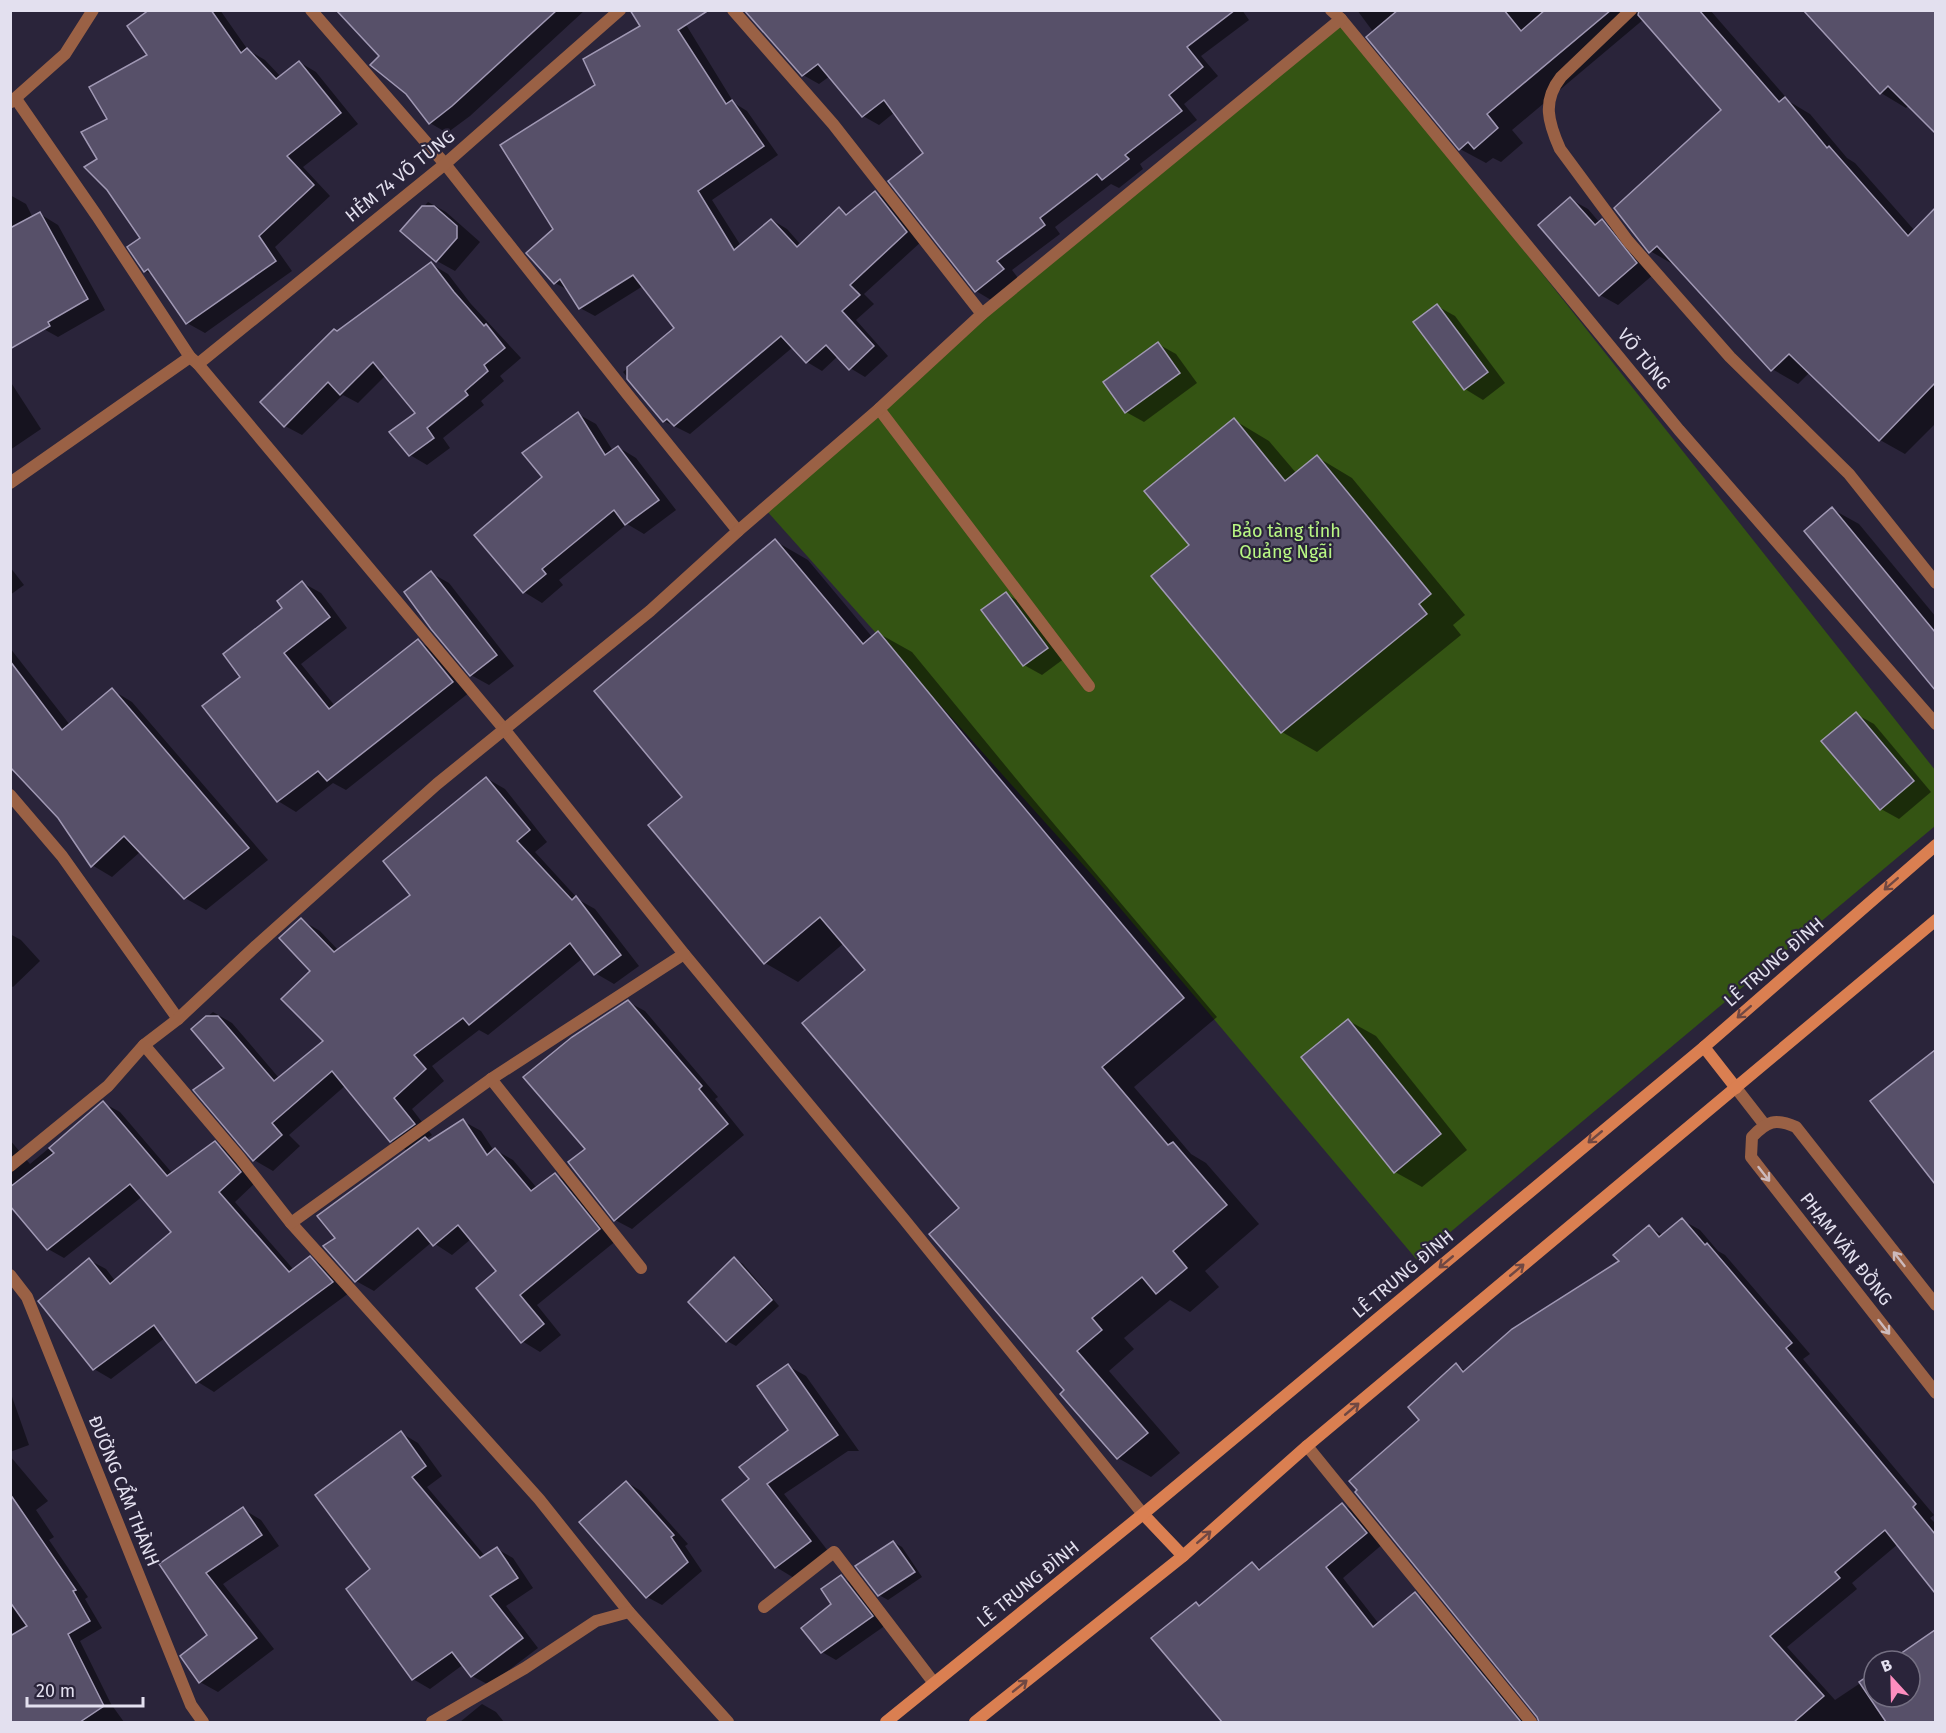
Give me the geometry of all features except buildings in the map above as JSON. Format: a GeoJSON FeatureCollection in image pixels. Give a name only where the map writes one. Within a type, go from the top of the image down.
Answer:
{"type":"FeatureCollection","features":[{"type":"Feature","properties":{"kind":"main road","name":"LÊ TRUNG ĐÌNH"},"geometry":{"type":"LineString","coordinates":[[886,1722],[1143,1514],[1704,1047],[1935,845]]}},
{"type":"Feature","properties":{"kind":"main road"},"geometry":{"type":"LineString","coordinates":[[975,1722],[1183,1556],[1307,1446],[1935,920]]}},
{"type":"Feature","properties":{"kind":"main road"},"geometry":{"type":"LineString","coordinates":[[1704,1047],[1736,1088]]}},
{"type":"Feature","properties":{"kind":"main road"},"geometry":{"type":"LineString","coordinates":[[1143,1514],[1183,1556]]}},
{"type":"Feature","properties":{"kind":"street"},"geometry":{"type":"LineString","coordinates":[[93,10],[65,54],[13,101],[103,225],[194,360],[504,729],[630,883],[684,954],[903,1218],[1143,1514]]}},
{"type":"Feature","properties":{"kind":"street"},"geometry":{"type":"LineString","coordinates":[[310,10],[445,164],[738,531]]}},
{"type":"Feature","properties":{"kind":"street","name":"HẺM 74 VÕ TÙNG"},"geometry":{"type":"LineString","coordinates":[[10,483],[194,360],[445,164],[620,10]]}},
{"type":"Feature","properties":{"kind":"street"},"geometry":{"type":"LineString","coordinates":[[733,10],[833,124],[982,314]]}},
{"type":"Feature","properties":{"kind":"street"},"geometry":{"type":"LineString","coordinates":[[1631,10],[1552,88],[1548,108],[1553,133],[1560,149],[1628,241],[1730,357],[1849,474],[1935,583]]}},
{"type":"Feature","properties":{"kind":"street"},"geometry":{"type":"LineString","coordinates":[[10,1166],[108,1086],[144,1045],[178,1019],[420,799],[650,611],[879,409],[982,314],[1336,15]]}},
{"type":"Feature","properties":{"kind":"street","name":"VÕ TÙNG"},"geometry":{"type":"LineString","coordinates":[[1336,15],[1679,430],[1935,724]]}},
{"type":"Feature","properties":{"kind":"street"},"geometry":{"type":"LineString","coordinates":[[879,409],[1089,686]]}},
{"type":"Feature","properties":{"kind":"street"},"geometry":{"type":"LineString","coordinates":[[10,795],[62,856],[178,1019]]}},
{"type":"Feature","properties":{"kind":"street"},"geometry":{"type":"LineString","coordinates":[[291,1223],[491,1079],[684,954]]}},
{"type":"Feature","properties":{"kind":"street"},"geometry":{"type":"LineString","coordinates":[[144,1045],[240,1158],[291,1223],[540,1499],[629,1612],[728,1722]]}},
{"type":"Feature","properties":{"kind":"street"},"geometry":{"type":"LineString","coordinates":[[491,1079],[641,1268]]}},
{"type":"Feature","properties":{"kind":"street"},"geometry":{"type":"LineString","coordinates":[[1736,1088],[1764,1124]]}},
{"type":"Feature","properties":{"kind":"street","name":"PHẠM VĂN ĐỒNG"},"geometry":{"type":"LineString","coordinates":[[1935,1305],[1796,1127],[1782,1121],[1764,1124],[1752,1137],[1751,1157],[1935,1393]]}},
{"type":"Feature","properties":{"kind":"street","name":"ĐƯỜNG CẨM THÀNH"},"geometry":{"type":"LineString","coordinates":[[10,1275],[27,1297],[190,1705],[203,1722]]}},
{"type":"Feature","properties":{"kind":"street"},"geometry":{"type":"LineString","coordinates":[[1307,1446],[1531,1722]]}},
{"type":"Feature","properties":{"kind":"street"},"geometry":{"type":"LineString","coordinates":[[764,1607],[834,1552],[934,1683]]}},
{"type":"Feature","properties":{"kind":"street"},"geometry":{"type":"LineString","coordinates":[[432,1722],[525,1668],[596,1621],[629,1612]]}},
{"type":"Feature","properties":{"kind":"green space","name":"Bảo tàng tỉnh Quảng Ngãi"},"geometry":{"type":"Polygon","coordinates":[[[1341,19],[1935,770],[1935,826],[1417,1260],[1094,877],[766,510],[982,314],[1341,19]]]}}]}
